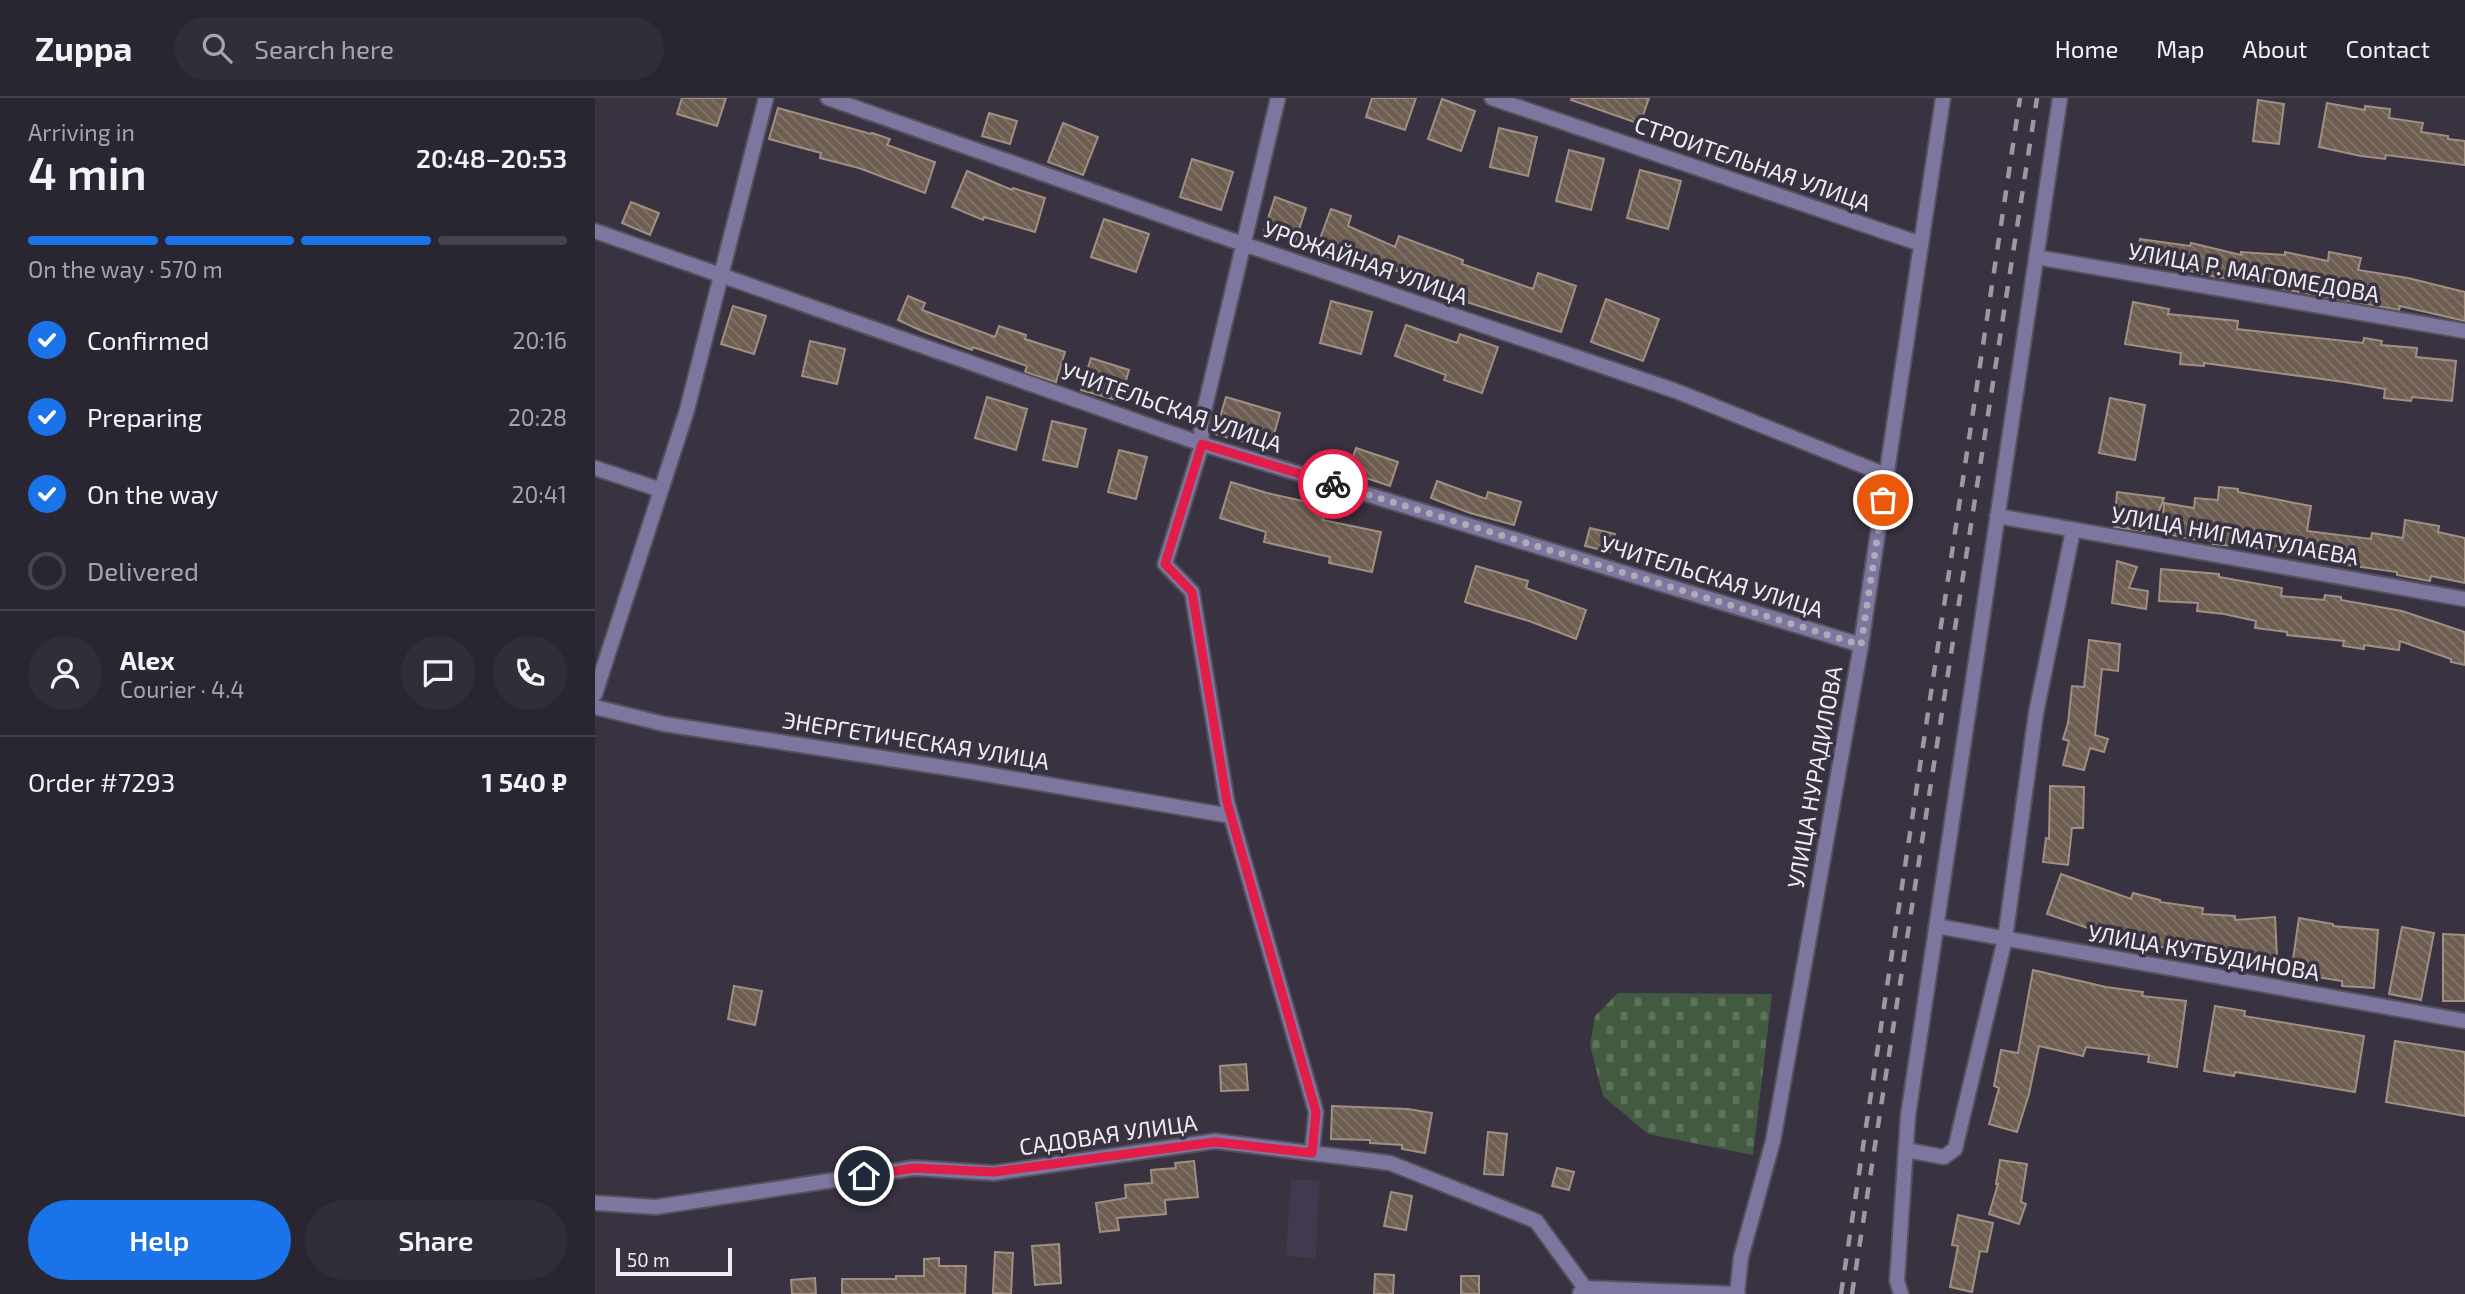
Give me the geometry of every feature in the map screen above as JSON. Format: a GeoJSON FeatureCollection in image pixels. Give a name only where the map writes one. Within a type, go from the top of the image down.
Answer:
{"type":"FeatureCollection","features":[{"type":"Feature","properties":{"kind":"street"},"geometry":{"type":"LineString","coordinates":[[595,694],[687,410],[766,98]]}},
{"type":"Feature","properties":{"kind":"street","name":"УРОЖАЙНАЯ УЛИЦА"},"geometry":{"type":"LineString","coordinates":[[828,98],[1244,245],[1676,391],[1886,475]]}},
{"type":"Feature","properties":{"kind":"street"},"geometry":{"type":"LineString","coordinates":[[1278,98],[1201,424],[1202,444],[1165,564],[1192,592],[1231,816],[1316,1112],[1312,1153]]}},
{"type":"Feature","properties":{"kind":"street","name":"СТРОИТЕЛЬНАЯ УЛИЦА"},"geometry":{"type":"LineString","coordinates":[[1492,98],[1921,244]]}},
{"type":"Feature","properties":{"kind":"street","name":"УЛИЦА НУРАДИЛОВА"},"geometry":{"type":"LineString","coordinates":[[1737,1294],[1741,1257],[1773,1141],[1861,645],[1943,98]]}},
{"type":"Feature","properties":{"kind":"street"},"geometry":{"type":"LineString","coordinates":[[1901,1294],[1898,1281],[1908,1116],[2060,98]]}},
{"type":"Feature","properties":{"kind":"street","name":"УЧИТЕЛЬСКАЯ УЛИЦА"},"geometry":{"type":"LineString","coordinates":[[595,230],[1202,444],[1861,645]]}},
{"type":"Feature","properties":{"kind":"street","name":"УЛИЦА Р. МАГОМЕДОВА"},"geometry":{"type":"LineString","coordinates":[[2035,257],[2465,331]]}},
{"type":"Feature","properties":{"kind":"street"},"geometry":{"type":"LineString","coordinates":[[595,468],[661,490]]}},
{"type":"Feature","properties":{"kind":"street","name":"УЛИЦА НИГМАТУЛАЕВА"},"geometry":{"type":"LineString","coordinates":[[1997,516],[2465,599]]}},
{"type":"Feature","properties":{"kind":"street"},"geometry":{"type":"LineString","coordinates":[[1906,1150],[1944,1157],[1955,1149],[2005,939],[2036,713],[2073,530]]}},
{"type":"Feature","properties":{"kind":"street","name":"ЭНЕРГЕТИЧЕСКАЯ УЛИЦА"},"geometry":{"type":"LineString","coordinates":[[595,707],[664,724],[974,772],[1231,816]]}},
{"type":"Feature","properties":{"kind":"street","name":"УЛИЦА КУТБУДИНОВА"},"geometry":{"type":"LineString","coordinates":[[1936,926],[2465,1021]]}},
{"type":"Feature","properties":{"kind":"street","name":"САДОВАЯ УЛИЦА"},"geometry":{"type":"LineString","coordinates":[[595,1203],[656,1207],[914,1168],[994,1172],[1215,1142],[1390,1163],[1536,1221],[1582,1291]]}},
{"type":"Feature","properties":{"kind":"street"},"geometry":{"type":"LineString","coordinates":[[1582,1291],[1737,1294]]}},
{"type":"Feature","properties":{"kind":"shaded area"},"geometry":{"type":"Polygon","coordinates":[[[1291,1179],[1319,1181],[1316,1258],[1286,1256],[1291,1179]]]}},
{"type":"Feature","properties":{"kind":"green space"},"geometry":{"type":"Polygon","coordinates":[[[1618,993],[1772,994],[1753,1155],[1648,1134],[1603,1096],[1590,1045],[1595,1016],[1618,993]]]}},
{"type":"Feature","properties":{"kind":"building"},"geometry":{"type":"Polygon","coordinates":[[[682,98],[726,98],[717,126],[677,114],[682,98]]]}},
{"type":"Feature","properties":{"kind":"building"},"geometry":{"type":"Polygon","coordinates":[[[1372,98],[1416,98],[1405,130],[1366,117],[1372,98]]]}},
{"type":"Feature","properties":{"kind":"building"},"geometry":{"type":"Polygon","coordinates":[[[1649,98],[1640,124],[1571,100],[1649,98]]]}},
{"type":"Feature","properties":{"kind":"building"},"geometry":{"type":"Polygon","coordinates":[[[1442,99],[1475,111],[1461,151],[1428,139],[1442,99]]]}},
{"type":"Feature","properties":{"kind":"building"},"geometry":{"type":"Polygon","coordinates":[[[2258,100],[2284,104],[2279,144],[2253,141],[2258,100]]]}},
{"type":"Feature","properties":{"kind":"building"},"geometry":{"type":"Polygon","coordinates":[[[2327,103],[2365,110],[2365,106],[2390,109],[2389,118],[2423,123],[2421,132],[2465,141],[2465,165],[2386,155],[2385,159],[2319,147],[2327,103]]]}},
{"type":"Feature","properties":{"kind":"building"},"geometry":{"type":"Polygon","coordinates":[[[778,108],[890,139],[887,145],[935,162],[925,193],[859,168],[820,158],[821,153],[769,139],[778,108]]]}},
{"type":"Feature","properties":{"kind":"building"},"geometry":{"type":"Polygon","coordinates":[[[989,113],[1017,121],[1010,144],[982,136],[989,113]]]}},
{"type":"Feature","properties":{"kind":"building"},"geometry":{"type":"Polygon","coordinates":[[[1063,123],[1098,137],[1083,175],[1048,162],[1063,123]]]}},
{"type":"Feature","properties":{"kind":"building"},"geometry":{"type":"Polygon","coordinates":[[[1499,128],[1537,137],[1528,176],[1490,167],[1499,128]]]}},
{"type":"Feature","properties":{"kind":"building"},"geometry":{"type":"Polygon","coordinates":[[[1569,150],[1604,159],[1591,210],[1556,201],[1569,150]]]}},
{"type":"Feature","properties":{"kind":"building"},"geometry":{"type":"Polygon","coordinates":[[[1192,159],[1233,172],[1221,210],[1180,197],[1192,159]]]}},
{"type":"Feature","properties":{"kind":"building"},"geometry":{"type":"Polygon","coordinates":[[[1640,170],[1681,181],[1668,229],[1627,218],[1640,170]]]}},
{"type":"Feature","properties":{"kind":"building"},"geometry":{"type":"Polygon","coordinates":[[[967,171],[1012,190],[1013,188],[1045,198],[1035,232],[984,217],[983,220],[952,207],[967,171]]]}},
{"type":"Feature","properties":{"kind":"building"},"geometry":{"type":"Polygon","coordinates":[[[1275,197],[1306,208],[1295,242],[1264,231],[1275,197]]]}},
{"type":"Feature","properties":{"kind":"building"},"geometry":{"type":"Polygon","coordinates":[[[631,202],[659,213],[650,235],[622,223],[631,202]]]}},
{"type":"Feature","properties":{"kind":"building"},"geometry":{"type":"Polygon","coordinates":[[[1331,209],[1351,216],[1348,226],[1395,247],[1399,236],[1463,260],[1462,264],[1533,289],[1538,273],[1576,286],[1561,332],[1463,301],[1465,297],[1373,262],[1370,270],[1337,255],[1335,260],[1315,252],[1331,209]]]}},
{"type":"Feature","properties":{"kind":"building"},"geometry":{"type":"Polygon","coordinates":[[[1104,219],[1149,234],[1136,272],[1091,257],[1104,219]]]}},
{"type":"Feature","properties":{"kind":"building"},"geometry":{"type":"Polygon","coordinates":[[[2140,239],[2190,246],[2191,243],[2241,255],[2241,252],[2285,255],[2285,252],[2328,261],[2329,252],[2361,258],[2358,270],[2408,278],[2465,292],[2465,321],[2400,306],[2399,310],[2278,288],[2279,282],[2221,278],[2137,262],[2140,239]]]}},
{"type":"Feature","properties":{"kind":"building"},"geometry":{"type":"Polygon","coordinates":[[[908,296],[925,303],[922,310],[995,337],[999,326],[1026,335],[1025,339],[1065,352],[1056,382],[1025,372],[1027,366],[973,347],[972,350],[898,320],[908,296]]]}},
{"type":"Feature","properties":{"kind":"building"},"geometry":{"type":"Polygon","coordinates":[[[1606,299],[1659,319],[1643,361],[1591,342],[1606,299]]]}},
{"type":"Feature","properties":{"kind":"building"},"geometry":{"type":"Polygon","coordinates":[[[1331,301],[1372,312],[1361,354],[1320,343],[1331,301]]]}},
{"type":"Feature","properties":{"kind":"building"},"geometry":{"type":"Polygon","coordinates":[[[2133,302],[2169,309],[2168,314],[2238,321],[2237,329],[2363,343],[2364,338],[2382,341],[2381,345],[2417,348],[2416,357],[2456,361],[2452,401],[2412,397],[2411,401],[2384,398],[2385,389],[2344,382],[2204,363],[2204,366],[2180,364],[2181,353],[2125,344],[2133,302]]]}},
{"type":"Feature","properties":{"kind":"building"},"geometry":{"type":"Polygon","coordinates":[[[733,306],[766,316],[754,354],[721,344],[733,306]]]}},
{"type":"Feature","properties":{"kind":"building"},"geometry":{"type":"Polygon","coordinates":[[[1406,325],[1457,343],[1460,334],[1498,347],[1482,393],[1444,380],[1446,375],[1395,356],[1406,325]]]}},
{"type":"Feature","properties":{"kind":"building"},"geometry":{"type":"Polygon","coordinates":[[[810,341],[845,349],[837,384],[802,376],[810,341]]]}},
{"type":"Feature","properties":{"kind":"building"},"geometry":{"type":"Polygon","coordinates":[[[1091,358],[1129,370],[1120,401],[1081,390],[1091,358]]]}},
{"type":"Feature","properties":{"kind":"building"},"geometry":{"type":"Polygon","coordinates":[[[987,397],[1027,409],[1016,450],[975,438],[987,397]]]}},
{"type":"Feature","properties":{"kind":"building"},"geometry":{"type":"Polygon","coordinates":[[[1226,397],[1280,413],[1270,449],[1215,434],[1226,397]]]}},
{"type":"Feature","properties":{"kind":"building"},"geometry":{"type":"Polygon","coordinates":[[[2110,398],[2145,405],[2135,460],[2099,453],[2110,398]]]}},
{"type":"Feature","properties":{"kind":"building"},"geometry":{"type":"Polygon","coordinates":[[[1052,421],[1086,429],[1077,467],[1043,460],[1052,421]]]}},
{"type":"Feature","properties":{"kind":"building"},"geometry":{"type":"Polygon","coordinates":[[[1356,448],[1398,462],[1390,486],[1348,472],[1356,448]]]}},
{"type":"Feature","properties":{"kind":"building"},"geometry":{"type":"Polygon","coordinates":[[[1119,450],[1147,457],[1136,499],[1108,492],[1119,450]]]}},
{"type":"Feature","properties":{"kind":"building"},"geometry":{"type":"Polygon","coordinates":[[[1437,481],[1486,499],[1488,492],[1521,502],[1514,525],[1470,513],[1431,498],[1437,481]]]}},
{"type":"Feature","properties":{"kind":"building"},"geometry":{"type":"Polygon","coordinates":[[[1231,482],[1326,506],[1323,520],[1381,532],[1372,572],[1329,563],[1330,557],[1264,542],[1266,532],[1220,518],[1231,482]]]}},
{"type":"Feature","properties":{"kind":"building"},"geometry":{"type":"Polygon","coordinates":[[[2219,487],[2311,506],[2307,531],[2371,539],[2372,533],[2403,538],[2405,520],[2439,526],[2438,532],[2465,538],[2465,583],[2431,576],[2430,581],[2397,575],[2397,572],[2325,562],[2326,552],[2277,545],[2275,552],[2233,543],[2232,546],[2213,544],[2214,541],[2162,533],[2164,503],[2194,508],[2195,498],[2218,500],[2219,487]]]}},
{"type":"Feature","properties":{"kind":"building"},"geometry":{"type":"Polygon","coordinates":[[[2117,492],[2164,498],[2151,532],[2114,527],[2117,492]]]}},
{"type":"Feature","properties":{"kind":"building"},"geometry":{"type":"Polygon","coordinates":[[[1590,528],[1615,534],[1610,552],[1585,546],[1590,528]]]}},
{"type":"Feature","properties":{"kind":"building"},"geometry":{"type":"Polygon","coordinates":[[[2117,561],[2137,567],[2129,588],[2148,591],[2146,609],[2112,603],[2117,561]]]}},
{"type":"Feature","properties":{"kind":"building"},"geometry":{"type":"Polygon","coordinates":[[[1476,566],[1528,581],[1526,588],[1586,610],[1576,639],[1529,621],[1465,602],[1476,566]]]}},
{"type":"Feature","properties":{"kind":"building"},"geometry":{"type":"Polygon","coordinates":[[[2161,569],[2219,574],[2219,577],[2282,588],[2281,596],[2324,600],[2325,595],[2402,611],[2465,632],[2465,665],[2400,641],[2399,650],[2364,645],[2364,649],[2343,646],[2344,641],[2287,635],[2287,632],[2255,628],[2256,621],[2197,611],[2198,603],[2159,601],[2161,569]]]}},
{"type":"Feature","properties":{"kind":"building"},"geometry":{"type":"Polygon","coordinates":[[[2089,640],[2120,644],[2118,671],[2102,669],[2095,735],[2108,739],[2104,752],[2090,748],[2084,770],[2063,765],[2069,741],[2063,739],[2068,723],[2072,686],[2084,687],[2089,640]]]}},
{"type":"Feature","properties":{"kind":"building"},"geometry":{"type":"Polygon","coordinates":[[[2050,786],[2084,787],[2083,828],[2072,828],[2068,865],[2043,862],[2046,838],[2049,839],[2050,786]]]}},
{"type":"Feature","properties":{"kind":"building"},"geometry":{"type":"Polygon","coordinates":[[[2061,874],[2131,899],[2133,893],[2160,902],[2203,908],[2202,914],[2235,916],[2235,920],[2275,917],[2277,957],[2214,960],[2214,955],[2170,949],[2106,932],[2105,934],[2047,914],[2061,874]]]}},
{"type":"Feature","properties":{"kind":"building"},"geometry":{"type":"Polygon","coordinates":[[[2299,918],[2333,926],[2378,930],[2374,988],[2342,986],[2342,981],[2291,973],[2299,918]]]}},
{"type":"Feature","properties":{"kind":"building"},"geometry":{"type":"Polygon","coordinates":[[[2402,927],[2434,933],[2421,1000],[2389,994],[2402,927]]]}},
{"type":"Feature","properties":{"kind":"building"},"geometry":{"type":"Polygon","coordinates":[[[2443,934],[2465,935],[2465,1001],[2443,1001],[2443,934]]]}},
{"type":"Feature","properties":{"kind":"building"},"geometry":{"type":"Polygon","coordinates":[[[2033,970],[2106,987],[2143,992],[2142,996],[2186,1001],[2177,1067],[2148,1062],[2149,1055],[2086,1047],[2083,1056],[2039,1046],[2029,1094],[2017,1132],[1989,1124],[1999,1088],[1994,1086],[2001,1050],[2018,1053],[2033,970]]]}},
{"type":"Feature","properties":{"kind":"building"},"geometry":{"type":"Polygon","coordinates":[[[734,986],[762,991],[755,1025],[728,1019],[734,986]]]}},
{"type":"Feature","properties":{"kind":"building"},"geometry":{"type":"Polygon","coordinates":[[[2215,1006],[2245,1011],[2244,1016],[2364,1036],[2355,1092],[2235,1072],[2234,1076],[2204,1071],[2215,1006]]]}},
{"type":"Feature","properties":{"kind":"building"},"geometry":{"type":"Polygon","coordinates":[[[2395,1041],[2465,1052],[2465,1116],[2386,1102],[2395,1041]]]}},
{"type":"Feature","properties":{"kind":"building"},"geometry":{"type":"Polygon","coordinates":[[[1246,1064],[1248,1090],[1221,1091],[1220,1066],[1246,1064]]]}},
{"type":"Feature","properties":{"kind":"building"},"geometry":{"type":"Polygon","coordinates":[[[1332,1106],[1408,1109],[1432,1113],[1425,1153],[1402,1149],[1402,1145],[1370,1143],[1370,1140],[1331,1139],[1332,1106]]]}},
{"type":"Feature","properties":{"kind":"building"},"geometry":{"type":"Polygon","coordinates":[[[1488,1132],[1507,1134],[1503,1175],[1484,1174],[1488,1132]]]}},
{"type":"Feature","properties":{"kind":"building"},"geometry":{"type":"Polygon","coordinates":[[[2000,1160],[2027,1164],[2021,1202],[2026,1204],[2019,1224],[1989,1214],[1998,1184],[2000,1160]]]}},
{"type":"Feature","properties":{"kind":"building"},"geometry":{"type":"Polygon","coordinates":[[[1194,1161],[1198,1197],[1165,1200],[1166,1214],[1117,1218],[1119,1230],[1100,1232],[1096,1203],[1126,1198],[1125,1185],[1152,1183],[1151,1170],[1176,1168],[1175,1163],[1194,1161]]]}},
{"type":"Feature","properties":{"kind":"building"},"geometry":{"type":"Polygon","coordinates":[[[1557,1168],[1574,1172],[1569,1190],[1552,1186],[1557,1168]]]}},
{"type":"Feature","properties":{"kind":"building"},"geometry":{"type":"Polygon","coordinates":[[[1391,1192],[1412,1196],[1406,1230],[1384,1226],[1391,1192]]]}},
{"type":"Feature","properties":{"kind":"building"},"geometry":{"type":"Polygon","coordinates":[[[1958,1215],[1993,1223],[1987,1252],[1980,1251],[1972,1292],[1950,1287],[1958,1246],[1952,1245],[1958,1215]]]}},
{"type":"Feature","properties":{"kind":"building"},"geometry":{"type":"Polygon","coordinates":[[[1059,1244],[1061,1283],[1035,1285],[1032,1246],[1059,1244]]]}},
{"type":"Feature","properties":{"kind":"building"},"geometry":{"type":"Polygon","coordinates":[[[995,1252],[1013,1253],[1011,1294],[993,1293],[995,1252]]]}},
{"type":"Feature","properties":{"kind":"building"},"geometry":{"type":"Polygon","coordinates":[[[939,1258],[939,1266],[966,1266],[965,1294],[842,1294],[842,1279],[924,1276],[924,1259],[939,1258]]]}},
{"type":"Feature","properties":{"kind":"building"},"geometry":{"type":"Polygon","coordinates":[[[1375,1274],[1394,1275],[1393,1294],[1374,1294],[1375,1274]]]}},
{"type":"Feature","properties":{"kind":"building"},"geometry":{"type":"Polygon","coordinates":[[[1461,1276],[1479,1276],[1479,1294],[1461,1294],[1461,1276]]]}},
{"type":"Feature","properties":{"kind":"building"},"geometry":{"type":"Polygon","coordinates":[[[815,1278],[816,1294],[792,1294],[791,1280],[815,1278]]]}},
{"type":"Feature","properties":{"kind":"railway"},"geometry":{"type":"LineString","coordinates":[[1841,1294],[2020,98]]}},
{"type":"Feature","properties":{"kind":"railway"},"geometry":{"type":"LineString","coordinates":[[1852,1294],[2037,98]]}},
{"type":"Feature","properties":{"kind":"way so far"},"geometry":{"type":"LineString","coordinates":[[1333,484],[1861,645],[1883,500]]}},
{"type":"Feature","properties":{"kind":"route"},"geometry":{"type":"LineString","coordinates":[[864,1176],[914,1168],[994,1172],[1215,1142],[1312,1153],[1316,1112],[1227,802],[1192,592],[1165,564],[1202,444],[1333,484]]}}]}
